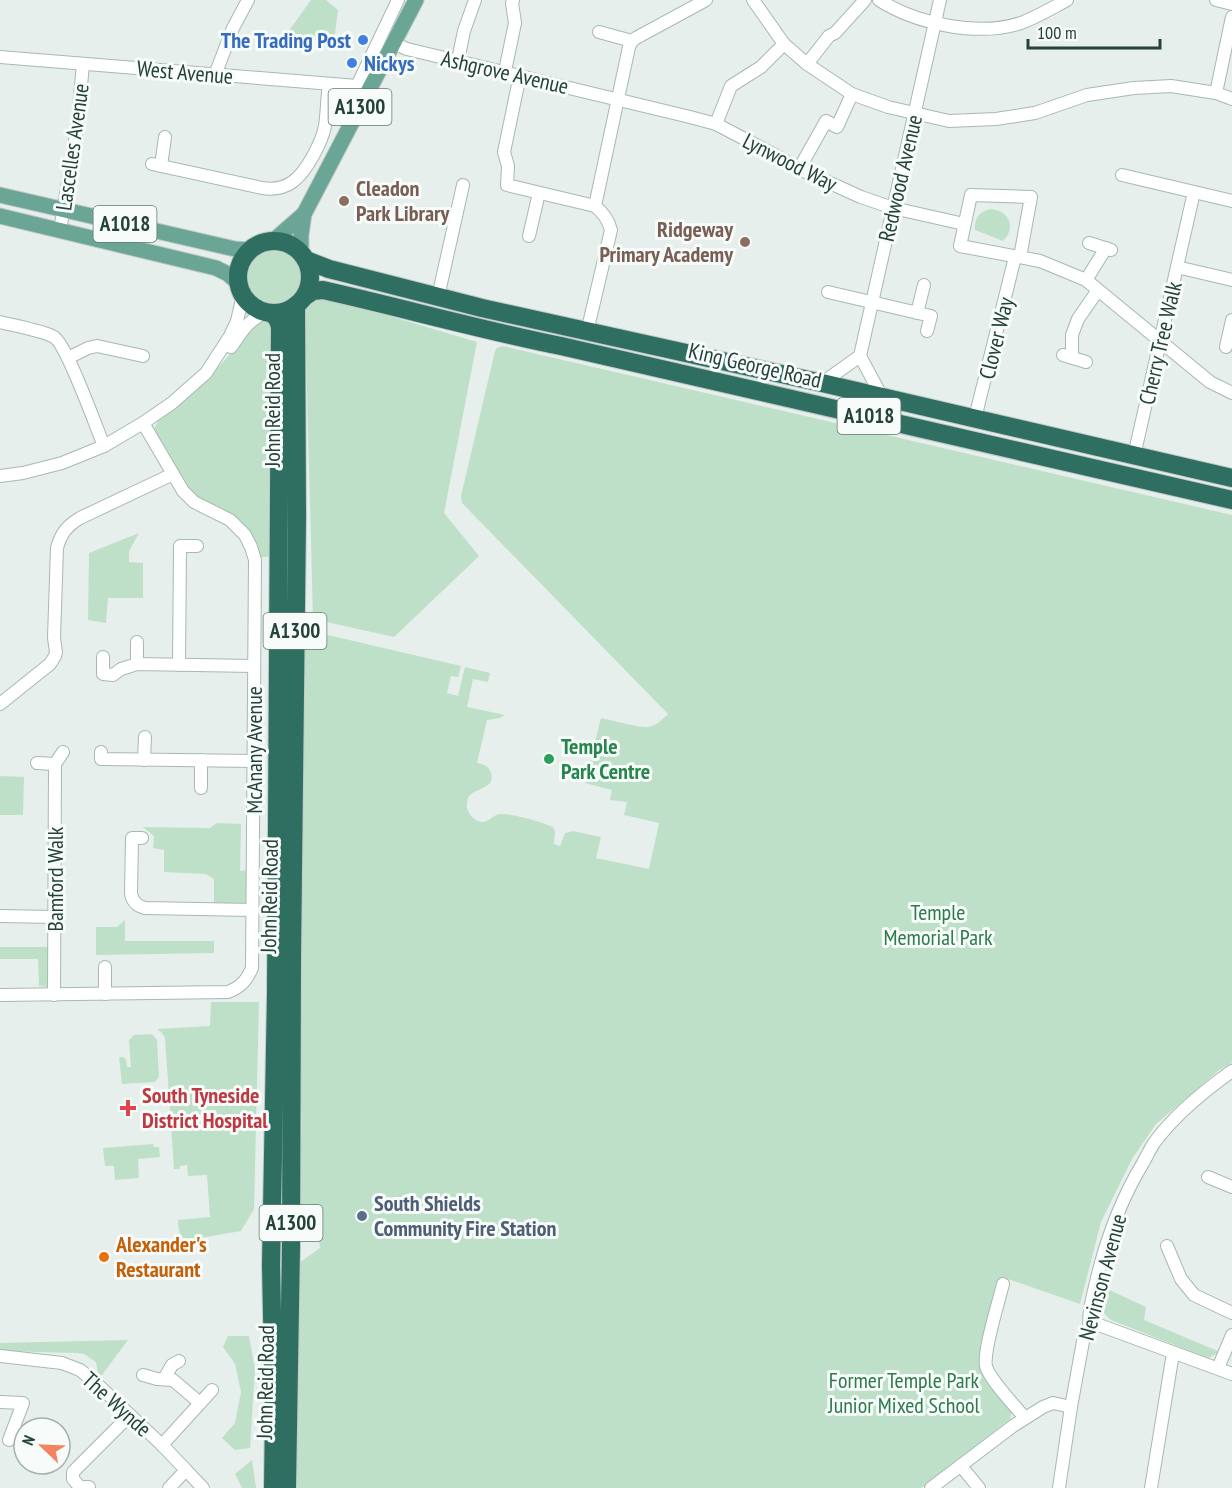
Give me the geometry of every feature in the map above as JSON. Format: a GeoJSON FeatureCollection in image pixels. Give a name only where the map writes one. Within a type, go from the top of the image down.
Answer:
{"type":"FeatureCollection","features":[{"type":"Feature","properties":{"kind":"highway"},"geometry":{"type":"LineString","coordinates":[[273,241],[288,244],[303,257],[309,269],[310,278],[300,301],[289,309],[270,312],[258,309],[249,303],[241,290],[238,272],[242,260],[250,250],[264,242],[273,241]]}},
{"type":"Feature","properties":{"kind":"highway","name":"King George Road"},"geometry":{"type":"LineString","coordinates":[[303,257],[329,269],[438,297],[1232,478]]}},
{"type":"Feature","properties":{"kind":"highway","name":"King George Road"},"geometry":{"type":"LineString","coordinates":[[300,301],[314,291],[323,290],[465,325],[1232,500]]}},
{"type":"Feature","properties":{"kind":"highway","name":"John Reid Road"},"geometry":{"type":"LineString","coordinates":[[287,1488],[300,301]]}},
{"type":"Feature","properties":{"kind":"highway","name":"John Reid Road"},"geometry":{"type":"LineString","coordinates":[[270,312],[278,320],[280,327],[276,993],[270,1265],[274,1410],[273,1488]]}},
{"type":"Feature","properties":{"kind":"highway"},"geometry":{"type":"LineString","coordinates":[[561,346],[565,327]]}},
{"type":"Feature","properties":{"kind":"highway"},"geometry":{"type":"LineString","coordinates":[[817,404],[822,383]]}},
{"type":"Feature","properties":{"kind":"highway"},"geometry":{"type":"LineString","coordinates":[[877,418],[882,397]]}},
{"type":"Feature","properties":{"kind":"highway"},"geometry":{"type":"LineString","coordinates":[[1129,476],[1134,456]]}},
{"type":"Feature","properties":{"kind":"main road","name":"A1300"},"geometry":{"type":"LineString","coordinates":[[303,257],[301,235],[304,214],[363,89],[393,43],[416,0]]}},
{"type":"Feature","properties":{"kind":"main road","name":"A1018"},"geometry":{"type":"LineString","coordinates":[[0,195],[235,249],[250,250]]}},
{"type":"Feature","properties":{"kind":"main road","name":"A1300"},"geometry":{"type":"LineString","coordinates":[[273,241],[304,214]]}},
{"type":"Feature","properties":{"kind":"main road","name":"A1018"},"geometry":{"type":"LineString","coordinates":[[0,216],[216,268],[228,274],[241,290]]}},
{"type":"Feature","properties":{"kind":"street"},"geometry":{"type":"LineString","coordinates":[[214,75],[233,28],[249,0]]}},
{"type":"Feature","properties":{"kind":"street"},"geometry":{"type":"LineString","coordinates":[[363,89],[398,0]]}},
{"type":"Feature","properties":{"kind":"street"},"geometry":{"type":"LineString","coordinates":[[458,60],[474,0]]}},
{"type":"Feature","properties":{"kind":"street"},"geometry":{"type":"LineString","coordinates":[[505,72],[515,22],[513,0]]}},
{"type":"Feature","properties":{"kind":"street"},"geometry":{"type":"LineString","coordinates":[[595,206],[617,99],[632,41],[706,0]]}},
{"type":"Feature","properties":{"kind":"street"},"geometry":{"type":"LineString","coordinates":[[753,0],[784,44],[807,64],[852,94],[888,107],[949,121],[996,119],[1035,113],[1087,95],[1134,88],[1171,86],[1216,93],[1232,99]]}},
{"type":"Feature","properties":{"kind":"street"},"geometry":{"type":"LineString","coordinates":[[807,64],[829,36],[835,33],[866,0]]}},
{"type":"Feature","properties":{"kind":"street"},"geometry":{"type":"LineString","coordinates":[[879,0],[918,18],[975,30],[1021,23],[1067,0]]}},
{"type":"Feature","properties":{"kind":"street","name":"Redwood Avenue"},"geometry":{"type":"LineString","coordinates":[[860,356],[940,0]]}},
{"type":"Feature","properties":{"kind":"street"},"geometry":{"type":"LineString","coordinates":[[1216,0],[1232,4]]}},
{"type":"Feature","properties":{"kind":"street"},"geometry":{"type":"LineString","coordinates":[[1216,93],[1232,17]]}},
{"type":"Feature","properties":{"kind":"street"},"geometry":{"type":"LineString","coordinates":[[598,32],[632,41]]}},
{"type":"Feature","properties":{"kind":"street","name":"Ashgrove Avenue"},"geometry":{"type":"LineString","coordinates":[[393,43],[406,49],[617,99]]}},
{"type":"Feature","properties":{"kind":"street"},"geometry":{"type":"LineString","coordinates":[[716,124],[731,86],[761,67],[784,44]]}},
{"type":"Feature","properties":{"kind":"street","name":"West Avenue"},"geometry":{"type":"LineString","coordinates":[[0,57],[329,84],[363,89]]}},
{"type":"Feature","properties":{"kind":"street","name":"Lascelles Avenue"},"geometry":{"type":"LineString","coordinates":[[60,230],[77,129],[83,64]]}},
{"type":"Feature","properties":{"kind":"street"},"geometry":{"type":"LineString","coordinates":[[520,75],[504,152],[508,166],[507,185],[595,206],[603,213],[611,230],[587,332]]}},
{"type":"Feature","properties":{"kind":"street"},"geometry":{"type":"LineString","coordinates":[[165,137],[156,165],[270,190],[286,186],[300,176],[320,142],[325,125],[329,84]]}},
{"type":"Feature","properties":{"kind":"street"},"geometry":{"type":"LineString","coordinates":[[799,169],[826,121],[837,127],[852,94]]}},
{"type":"Feature","properties":{"kind":"street","name":"Lynwood Way"},"geometry":{"type":"LineString","coordinates":[[617,99],[716,124],[799,169],[861,197],[893,208],[964,224]]}},
{"type":"Feature","properties":{"kind":"street"},"geometry":{"type":"LineString","coordinates":[[1122,175],[1232,201]]}},
{"type":"Feature","properties":{"kind":"street"},"geometry":{"type":"LineString","coordinates":[[438,297],[464,185]]}},
{"type":"Feature","properties":{"kind":"street","name":"Cherry Tree Walk"},"geometry":{"type":"LineString","coordinates":[[1134,456],[1194,192]]}},
{"type":"Feature","properties":{"kind":"street"},"geometry":{"type":"LineString","coordinates":[[529,236],[539,193]]}},
{"type":"Feature","properties":{"kind":"street"},"geometry":{"type":"LineString","coordinates":[[1018,257],[1031,197],[970,195],[960,246],[1018,257],[1040,261],[1086,280],[1210,382],[1232,393]]}},
{"type":"Feature","properties":{"kind":"street"},"geometry":{"type":"LineString","coordinates":[[1086,280],[1109,249],[1089,243]]}},
{"type":"Feature","properties":{"kind":"street","name":"Clover Way"},"geometry":{"type":"LineString","coordinates":[[975,418],[1018,257]]}},
{"type":"Feature","properties":{"kind":"street"},"geometry":{"type":"LineString","coordinates":[[1177,267],[1232,280]]}},
{"type":"Feature","properties":{"kind":"street"},"geometry":{"type":"LineString","coordinates":[[917,313],[924,285]]}},
{"type":"Feature","properties":{"kind":"street"},"geometry":{"type":"LineString","coordinates":[[206,373],[237,321],[241,290]]}},
{"type":"Feature","properties":{"kind":"street"},"geometry":{"type":"LineString","coordinates":[[1086,362],[1068,356],[1078,319],[1098,290]]}},
{"type":"Feature","properties":{"kind":"street"},"geometry":{"type":"LineString","coordinates":[[828,292],[931,316],[927,331]]}},
{"type":"Feature","properties":{"kind":"street"},"geometry":{"type":"LineString","coordinates":[[0,476],[62,463],[104,446],[143,423],[172,403],[213,368],[250,322],[270,312]]}},
{"type":"Feature","properties":{"kind":"street"},"geometry":{"type":"LineString","coordinates":[[1226,347],[1232,320]]}},
{"type":"Feature","properties":{"kind":"street"},"geometry":{"type":"LineString","coordinates":[[0,322],[52,335],[59,341],[104,446]]}},
{"type":"Feature","properties":{"kind":"street"},"geometry":{"type":"LineString","coordinates":[[68,358],[97,346],[143,356]]}},
{"type":"Feature","properties":{"kind":"street"},"geometry":{"type":"LineString","coordinates":[[822,383],[860,356],[882,397]]}},
{"type":"Feature","properties":{"kind":"street","name":"McAnany Avenue"},"geometry":{"type":"LineString","coordinates":[[0,995],[228,992],[246,981],[252,968],[255,560],[245,535],[230,520],[194,501],[183,491],[143,423]]}},
{"type":"Feature","properties":{"kind":"street"},"geometry":{"type":"LineString","coordinates":[[0,704],[50,664],[55,656],[57,548],[64,530],[80,518],[173,474]]}},
{"type":"Feature","properties":{"kind":"street"},"geometry":{"type":"LineString","coordinates":[[179,665],[180,546],[197,546]]}},
{"type":"Feature","properties":{"kind":"street"},"geometry":{"type":"LineString","coordinates":[[137,642],[137,664]]}},
{"type":"Feature","properties":{"kind":"street"},"geometry":{"type":"LineString","coordinates":[[103,657],[103,674],[113,675],[121,669],[137,664],[254,666]]}},
{"type":"Feature","properties":{"kind":"street"},"geometry":{"type":"LineString","coordinates":[[144,760],[145,737]]}},
{"type":"Feature","properties":{"kind":"street"},"geometry":{"type":"LineString","coordinates":[[37,764],[55,764],[63,752]]}},
{"type":"Feature","properties":{"kind":"street"},"geometry":{"type":"LineString","coordinates":[[101,752],[100,759],[254,761]]}},
{"type":"Feature","properties":{"kind":"street"},"geometry":{"type":"LineString","coordinates":[[201,760],[201,788]]}},
{"type":"Feature","properties":{"kind":"street","name":"Bamford Walk"},"geometry":{"type":"LineString","coordinates":[[54,995],[55,764]]}},
{"type":"Feature","properties":{"kind":"street"},"geometry":{"type":"LineString","coordinates":[[142,838],[132,838],[130,893],[131,898],[139,906],[144,908],[253,910]]}},
{"type":"Feature","properties":{"kind":"street"},"geometry":{"type":"LineString","coordinates":[[0,916],[54,917]]}},
{"type":"Feature","properties":{"kind":"street"},"geometry":{"type":"LineString","coordinates":[[105,968],[105,994]]}},
{"type":"Feature","properties":{"kind":"street","name":"Nevinson Avenue"},"geometry":{"type":"LineString","coordinates":[[1059,1488],[1084,1336],[1090,1326],[1090,1312],[1099,1269],[1122,1202],[1154,1143],[1179,1115],[1232,1071]]}},
{"type":"Feature","properties":{"kind":"street"},"geometry":{"type":"LineString","coordinates":[[1208,1177],[1232,1187]]}},
{"type":"Feature","properties":{"kind":"street"},"geometry":{"type":"LineString","coordinates":[[1167,1246],[1181,1279],[1194,1295],[1232,1313]]}},
{"type":"Feature","properties":{"kind":"street"},"geometry":{"type":"LineString","coordinates":[[1003,1284],[986,1354],[986,1367],[1025,1418]]}},
{"type":"Feature","properties":{"kind":"street"},"geometry":{"type":"LineString","coordinates":[[1090,1326],[1099,1325],[1232,1374]]}},
{"type":"Feature","properties":{"kind":"street"},"geometry":{"type":"LineString","coordinates":[[1218,1368],[1232,1335]]}},
{"type":"Feature","properties":{"kind":"street"},"geometry":{"type":"LineString","coordinates":[[1151,1488],[1173,1353]]}},
{"type":"Feature","properties":{"kind":"street","name":"The Wynde"},"geometry":{"type":"LineString","coordinates":[[0,1356],[62,1363],[80,1370],[162,1445],[203,1488]]}},
{"type":"Feature","properties":{"kind":"street"},"geometry":{"type":"LineString","coordinates":[[164,1379],[172,1365],[179,1361]]}},
{"type":"Feature","properties":{"kind":"street"},"geometry":{"type":"LineString","coordinates":[[143,1375],[173,1380],[200,1403]]}},
{"type":"Feature","properties":{"kind":"street"},"geometry":{"type":"LineString","coordinates":[[162,1445],[212,1390]]}},
{"type":"Feature","properties":{"kind":"street"},"geometry":{"type":"LineString","coordinates":[[0,1402],[23,1403],[9,1440]]}},
{"type":"Feature","properties":{"kind":"street"},"geometry":{"type":"LineString","coordinates":[[931,1488],[1043,1407],[1053,1403],[1071,1407]]}},
{"type":"Feature","properties":{"kind":"street"},"geometry":{"type":"LineString","coordinates":[[89,1487],[80,1486],[73,1479],[73,1472],[130,1415]]}},
{"type":"Feature","properties":{"kind":"street"},"geometry":{"type":"LineString","coordinates":[[961,1466],[978,1488]]}},
{"type":"Feature","properties":{"kind":"street"},"geometry":{"type":"LineString","coordinates":[[169,1488],[186,1470]]}},
{"type":"Feature","properties":{"kind":"green space"},"geometry":{"type":"Polygon","coordinates":[[[311,0],[326,0],[338,10],[334,42],[281,42],[311,0]]]}},
{"type":"Feature","properties":{"kind":"green space"},"geometry":{"type":"Polygon","coordinates":[[[991,209],[1003,213],[1009,221],[1009,231],[1003,241],[975,230],[978,216],[991,209]]]}},
{"type":"Feature","properties":{"kind":"green space"},"geometry":{"type":"Polygon","coordinates":[[[273,248],[284,250],[293,256],[299,265],[301,276],[299,287],[293,296],[284,302],[273,304],[262,302],[253,296],[247,287],[245,276],[247,265],[253,256],[262,250],[273,248]]]}},
{"type":"Feature","properties":{"kind":"green space"},"geometry":{"type":"Polygon","coordinates":[[[316,298],[336,300],[477,342],[444,513],[479,556],[394,637],[313,619],[305,311],[316,298]]]}},
{"type":"Feature","properties":{"kind":"green space"},"geometry":{"type":"Polygon","coordinates":[[[262,321],[269,323],[271,332],[271,557],[260,557],[252,535],[237,518],[189,490],[153,431],[158,421],[200,386],[225,360],[252,326],[262,321]]]}},
{"type":"Feature","properties":{"kind":"green space","name":"Temple Memorial Park"},"geometry":{"type":"Polygon","coordinates":[[[503,346],[1232,515],[1232,1063],[1218,1071],[1156,1124],[1132,1159],[1101,1222],[1080,1304],[1002,1277],[983,1352],[1012,1411],[1010,1419],[921,1488],[294,1488],[299,1263],[320,1248],[318,1231],[306,1226],[301,1214],[299,1171],[302,1129],[296,1086],[304,636],[319,633],[461,666],[458,677],[451,676],[447,693],[458,696],[465,667],[490,673],[488,682],[473,679],[467,707],[505,715],[487,720],[477,763],[489,769],[492,779],[488,785],[471,794],[467,803],[469,813],[478,821],[484,822],[499,814],[534,820],[553,827],[554,844],[560,846],[565,833],[573,831],[601,837],[596,858],[649,869],[659,823],[624,815],[627,802],[610,800],[612,790],[585,783],[601,718],[648,727],[657,724],[668,714],[462,503],[461,496],[495,351],[503,346]]]}},
{"type":"Feature","properties":{"kind":"green space"},"geometry":{"type":"Polygon","coordinates":[[[139,533],[129,551],[129,562],[143,563],[143,598],[108,598],[106,623],[88,620],[89,553],[139,533]]]}},
{"type":"Feature","properties":{"kind":"green space"},"geometry":{"type":"Polygon","coordinates":[[[0,776],[24,777],[23,815],[0,815],[0,776]]]}},
{"type":"Feature","properties":{"kind":"green space"},"geometry":{"type":"Polygon","coordinates":[[[217,823],[241,824],[240,871],[249,870],[249,905],[214,905],[214,879],[206,874],[164,872],[164,850],[153,848],[154,836],[143,827],[210,828],[217,823]]]}},
{"type":"Feature","properties":{"kind":"green space"},"geometry":{"type":"Polygon","coordinates":[[[125,920],[125,941],[214,941],[214,953],[96,955],[96,927],[117,927],[125,920]]]}},
{"type":"Feature","properties":{"kind":"green space"},"geometry":{"type":"Polygon","coordinates":[[[0,947],[49,947],[49,987],[39,986],[38,959],[0,959],[0,947]]]}},
{"type":"Feature","properties":{"kind":"green space"},"geometry":{"type":"Polygon","coordinates":[[[211,1002],[259,1002],[254,1209],[241,1231],[189,1240],[181,1235],[178,1220],[210,1217],[207,1175],[188,1176],[187,1165],[174,1169],[165,1038],[157,1029],[210,1026],[211,1002]]]}},
{"type":"Feature","properties":{"kind":"green space"},"geometry":{"type":"Polygon","coordinates":[[[152,1034],[157,1040],[159,1077],[155,1082],[122,1084],[119,1057],[126,1059],[127,1067],[131,1067],[129,1040],[134,1035],[152,1034]]]}},
{"type":"Feature","properties":{"kind":"green space"},"geometry":{"type":"Polygon","coordinates":[[[153,1144],[154,1147],[159,1147],[160,1157],[138,1159],[139,1178],[115,1180],[114,1166],[105,1166],[103,1148],[153,1144]]]}},
{"type":"Feature","properties":{"kind":"green space"},"geometry":{"type":"Polygon","coordinates":[[[1107,1289],[1146,1307],[1144,1320],[1220,1352],[1208,1358],[1111,1320],[1103,1312],[1107,1289]]]}},
{"type":"Feature","properties":{"kind":"green space"},"geometry":{"type":"Polygon","coordinates":[[[228,1336],[249,1336],[255,1369],[250,1448],[235,1450],[222,1438],[235,1423],[241,1392],[235,1364],[223,1347],[228,1336]]]}},
{"type":"Feature","properties":{"kind":"green space"},"geometry":{"type":"Polygon","coordinates":[[[128,1340],[99,1379],[96,1362],[84,1354],[0,1351],[0,1343],[128,1340]]]}},
{"type":"Feature","properties":{"kind":"green space"},"geometry":{"type":"Polygon","coordinates":[[[252,1460],[256,1488],[242,1488],[235,1474],[252,1460]]]}},
{"type":"Feature","properties":{"kind":"place","name":"The Trading Post"},"geometry":{"type":"Point","coordinates":[363,40]}},
{"type":"Feature","properties":{"kind":"place","name":"Nickys"},"geometry":{"type":"Point","coordinates":[352,63]}},
{"type":"Feature","properties":{"kind":"place","name":"Cleadon Park Library"},"geometry":{"type":"Point","coordinates":[344,201]}},
{"type":"Feature","properties":{"kind":"place","name":"Ridgeway Primary Academy"},"geometry":{"type":"Point","coordinates":[745,242]}},
{"type":"Feature","properties":{"kind":"place","name":"Temple Park Centre"},"geometry":{"type":"Point","coordinates":[549,759]}},
{"type":"Feature","properties":{"kind":"place","name":"South Tyneside District Hospital"},"geometry":{"type":"Point","coordinates":[128,1108]}},
{"type":"Feature","properties":{"kind":"place","name":"South Shields Community Fire Station"},"geometry":{"type":"Point","coordinates":[362,1216]}},
{"type":"Feature","properties":{"kind":"place","name":"Alexander's Restaurant"},"geometry":{"type":"Point","coordinates":[104,1257]}},
{"type":"Feature","properties":{"kind":"park label","name":"Former Temple Park Junior Mixed School"},"geometry":{"type":"Point","coordinates":[904,1392]}}]}
